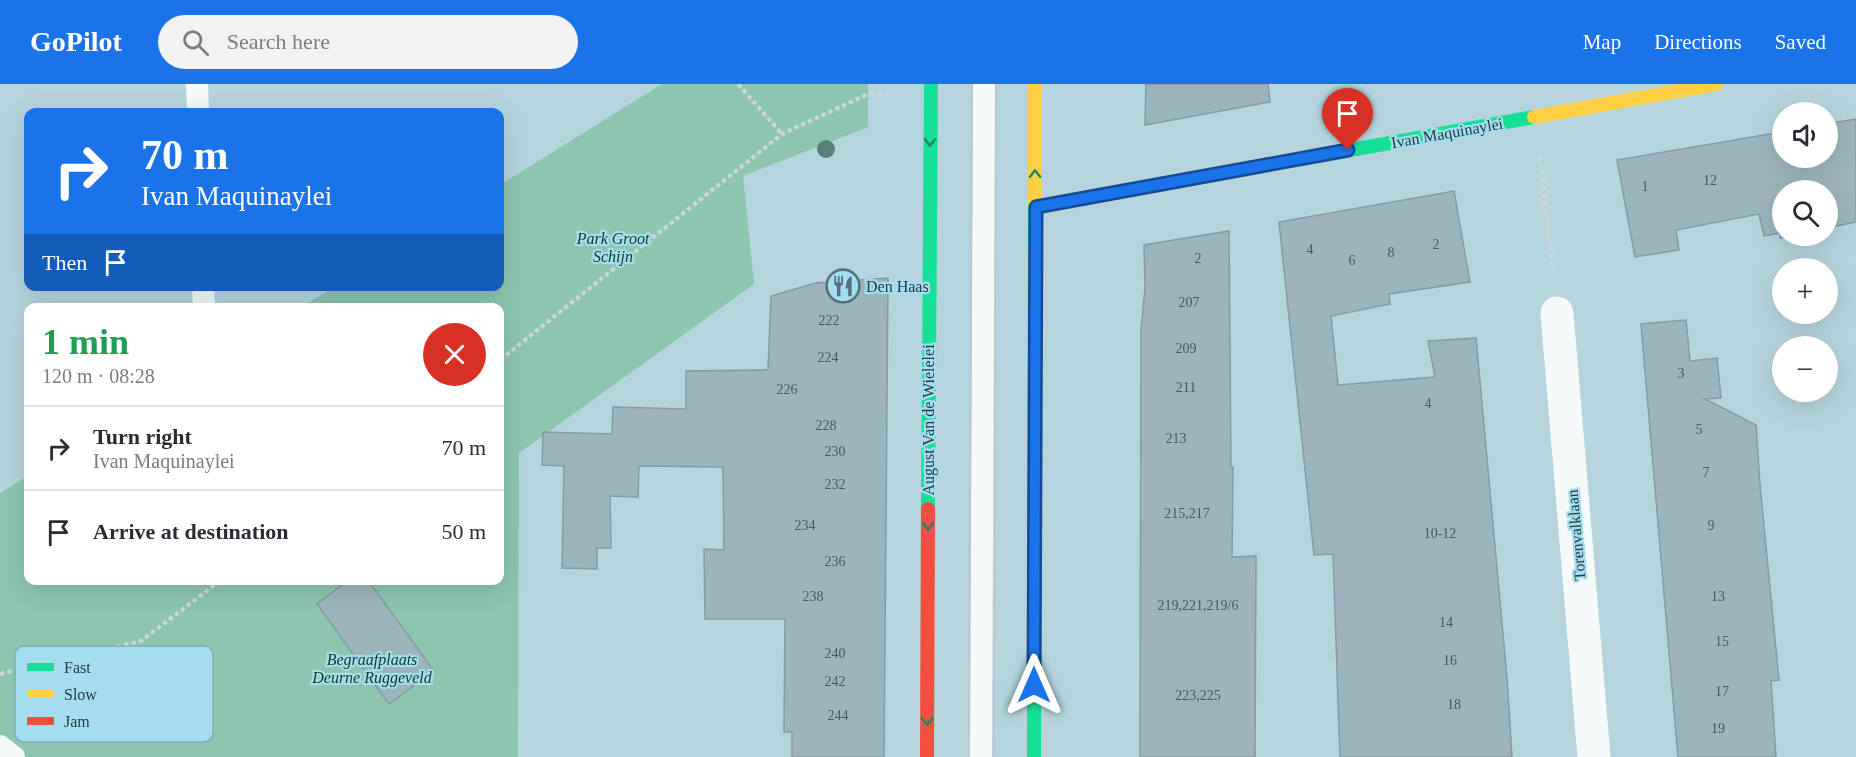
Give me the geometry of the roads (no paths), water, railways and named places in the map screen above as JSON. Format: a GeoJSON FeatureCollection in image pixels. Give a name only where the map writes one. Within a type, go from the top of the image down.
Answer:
{"type":"FeatureCollection","features":[{"type":"Feature","properties":{"kind":"main road","name":"August Van de Wielelei"},"geometry":{"type":"LineString","coordinates":[[927,757],[931,84]]}},
{"type":"Feature","properties":{"kind":"main road"},"geometry":{"type":"LineString","coordinates":[[1034,757],[1035,84]]}},
{"type":"Feature","properties":{"kind":"main road","name":"Ivan Maquinaylei"},"geometry":{"type":"LineString","coordinates":[[1036,207],[1716,84]]}},
{"type":"Feature","properties":{"kind":"street","name":"Torenvalklaan"},"geometry":{"type":"LineString","coordinates":[[1557,313],[1594,757]]}},
{"type":"Feature","properties":{"kind":"lane"},"geometry":{"type":"LineString","coordinates":[[197,84],[198,108]]}},
{"type":"Feature","properties":{"kind":"lane"},"geometry":{"type":"LineString","coordinates":[[981,757],[984,84]]}},
{"type":"Feature","properties":{"kind":"lane"},"geometry":{"type":"LineString","coordinates":[[0,746],[14,757]]}},
{"type":"Feature","properties":{"kind":"tram line"},"geometry":{"type":"LineString","coordinates":[[969,757],[972,84]]}},
{"type":"Feature","properties":{"kind":"tram line"},"geometry":{"type":"LineString","coordinates":[[994,757],[996,84]]}},
{"type":"Feature","properties":{"kind":"place","name":"Den Haas"},"geometry":{"type":"Point","coordinates":[843,286]}},
{"type":"Feature","properties":{"kind":"park label","name":"Park Groot Schijn"},"geometry":{"type":"Point","coordinates":[613,247]}},
{"type":"Feature","properties":{"kind":"park label","name":"Begraafplaats Deurne Ruggeveld"},"geometry":{"type":"Point","coordinates":[372,668]}}]}
